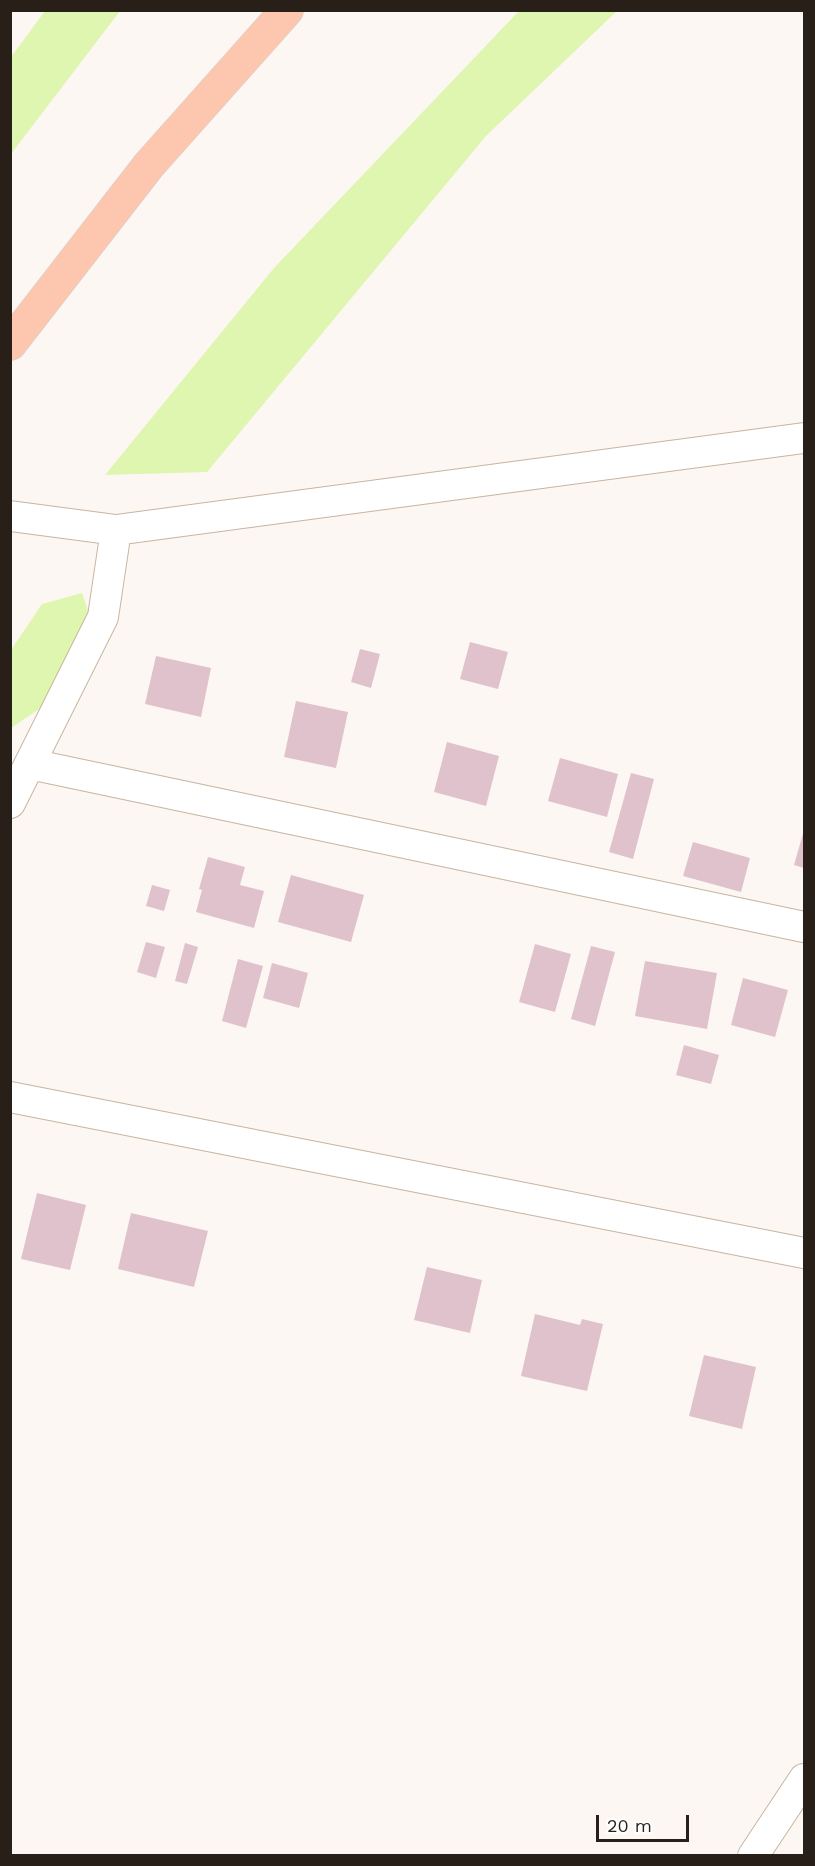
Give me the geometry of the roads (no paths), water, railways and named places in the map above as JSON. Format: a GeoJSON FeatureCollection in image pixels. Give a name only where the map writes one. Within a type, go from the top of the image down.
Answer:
{"type":"FeatureCollection","features":[{"type":"Feature","properties":{"kind":"main road"},"geometry":{"type":"LineString","coordinates":[[10,344],[149,165],[288,10]]}},
{"type":"Feature","properties":{"kind":"street"},"geometry":{"type":"LineString","coordinates":[[10,516],[116,530],[804,438]]}},
{"type":"Feature","properties":{"kind":"street"},"geometry":{"type":"LineString","coordinates":[[10,803],[103,617],[116,530]]}},
{"type":"Feature","properties":{"kind":"street"},"geometry":{"type":"LineString","coordinates":[[30,764],[804,927]]}},
{"type":"Feature","properties":{"kind":"street"},"geometry":{"type":"LineString","coordinates":[[10,1097],[804,1253]]}},
{"type":"Feature","properties":{"kind":"street"},"geometry":{"type":"LineString","coordinates":[[753,1856],[804,1779]]}}]}
